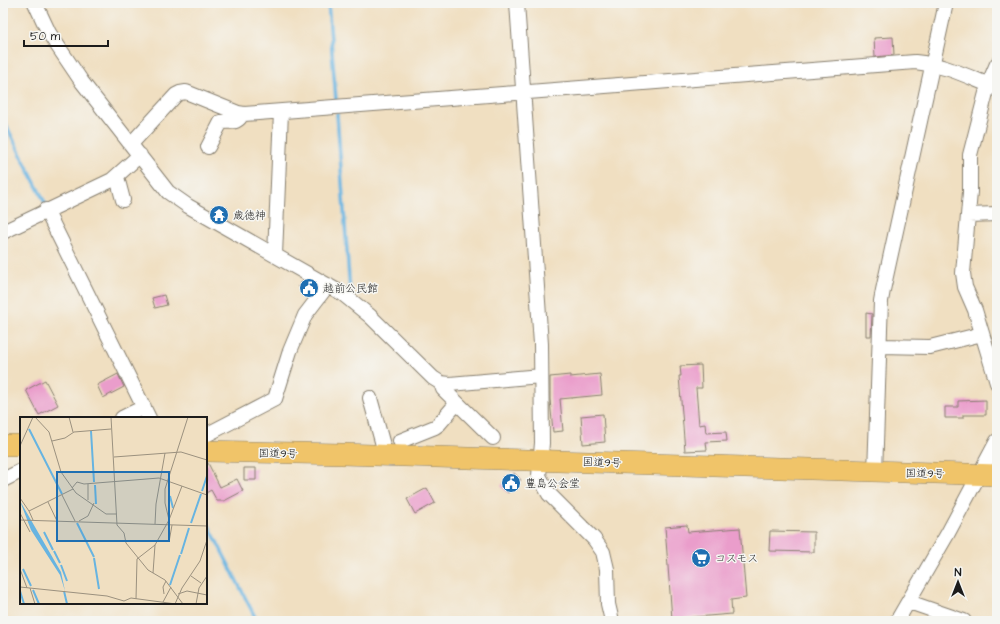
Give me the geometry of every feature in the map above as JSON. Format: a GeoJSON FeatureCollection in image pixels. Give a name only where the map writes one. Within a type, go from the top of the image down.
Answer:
{"type":"FeatureCollection","features":[{"type":"Feature","properties":{"kind":"highway","name":"国道9号"},"geometry":{"type":"LineString","coordinates":[[207,452],[540,460],[875,472],[988,474]]}},
{"type":"Feature","properties":{"kind":"street"},"geometry":{"type":"LineString","coordinates":[[35,3],[49,33],[82,82],[168,192],[188,206],[343,294],[370,316],[432,378],[442,384],[541,376]]}},
{"type":"Feature","properties":{"kind":"street"},"geometry":{"type":"LineString","coordinates":[[517,3],[541,344],[542,443],[539,476],[550,494],[594,539],[603,552],[607,569],[608,604],[612,621]]}},
{"type":"Feature","properties":{"kind":"street"},"geometry":{"type":"LineString","coordinates":[[875,472],[883,290],[946,3]]}},
{"type":"Feature","properties":{"kind":"street"},"geometry":{"type":"LineString","coordinates":[[131,144],[176,96],[180,93],[186,92],[242,114],[915,62],[932,63],[960,72],[993,86]]}},
{"type":"Feature","properties":{"kind":"street"},"geometry":{"type":"LineString","coordinates":[[997,64],[993,86],[970,156],[970,192],[963,280],[975,310],[997,383]]}},
{"type":"Feature","properties":{"kind":"street"},"geometry":{"type":"LineString","coordinates":[[274,254],[282,112]]}},
{"type":"Feature","properties":{"kind":"street"},"geometry":{"type":"LineString","coordinates":[[208,147],[221,122],[235,122],[242,114]]}},
{"type":"Feature","properties":{"kind":"street"},"geometry":{"type":"LineString","coordinates":[[3,232],[117,177],[140,155]]}},
{"type":"Feature","properties":{"kind":"street"},"geometry":{"type":"LineString","coordinates":[[117,177],[123,200]]}},
{"type":"Feature","properties":{"kind":"street"},"geometry":{"type":"LineString","coordinates":[[46,210],[147,413],[127,417]]}},
{"type":"Feature","properties":{"kind":"street"},"geometry":{"type":"LineString","coordinates":[[968,215],[997,214]]}},
{"type":"Feature","properties":{"kind":"street"},"geometry":{"type":"LineString","coordinates":[[207,434],[274,398],[290,351],[305,315],[328,285]]}},
{"type":"Feature","properties":{"kind":"street"},"geometry":{"type":"LineString","coordinates":[[880,346],[930,347],[982,334]]}},
{"type":"Feature","properties":{"kind":"street"},"geometry":{"type":"LineString","coordinates":[[442,384],[442,388],[493,438]]}},
{"type":"Feature","properties":{"kind":"street"},"geometry":{"type":"LineString","coordinates":[[370,398],[386,456]]}},
{"type":"Feature","properties":{"kind":"street"},"geometry":{"type":"LineString","coordinates":[[400,441],[435,427],[457,403]]}},
{"type":"Feature","properties":{"kind":"street"},"geometry":{"type":"LineString","coordinates":[[897,621],[948,533],[988,474],[997,441]]}},
{"type":"Feature","properties":{"kind":"street"},"geometry":{"type":"LineString","coordinates":[[3,480],[20,472]]}},
{"type":"Feature","properties":{"kind":"street"},"geometry":{"type":"LineString","coordinates":[[909,602],[964,621]]}},
{"type":"Feature","properties":{"kind":"building"},"geometry":{"type":"Polygon","coordinates":[[[893,37],[894,55],[875,57],[874,38],[893,37]]]}},
{"type":"Feature","properties":{"kind":"building","name":"越前公民館"},"geometry":{"type":"Polygon","coordinates":[[[303,281],[315,288],[310,295],[298,286],[303,281]]]}},
{"type":"Feature","properties":{"kind":"building"},"geometry":{"type":"Polygon","coordinates":[[[164,295],[167,305],[155,308],[152,298],[164,295]]]}},
{"type":"Feature","properties":{"kind":"building"},"geometry":{"type":"Polygon","coordinates":[[[866,313],[872,314],[871,336],[866,336],[866,313]]]}},
{"type":"Feature","properties":{"kind":"building"},"geometry":{"type":"Polygon","coordinates":[[[701,365],[702,388],[696,388],[699,425],[705,424],[706,433],[726,432],[727,441],[706,442],[707,450],[685,451],[679,376],[681,376],[680,366],[701,365]]]}},
{"type":"Feature","properties":{"kind":"building"},"geometry":{"type":"Polygon","coordinates":[[[118,374],[124,387],[103,398],[97,385],[118,374]]]}},
{"type":"Feature","properties":{"kind":"building"},"geometry":{"type":"Polygon","coordinates":[[[600,374],[602,395],[560,399],[563,431],[553,432],[550,377],[600,374]]]}},
{"type":"Feature","properties":{"kind":"building"},"geometry":{"type":"Polygon","coordinates":[[[45,380],[58,405],[39,415],[26,390],[45,380]]]}},
{"type":"Feature","properties":{"kind":"building"},"geometry":{"type":"Polygon","coordinates":[[[986,400],[986,415],[963,415],[963,418],[945,418],[945,407],[958,407],[958,401],[986,400]]]}},
{"type":"Feature","properties":{"kind":"building"},"geometry":{"type":"Polygon","coordinates":[[[603,414],[605,442],[583,444],[581,416],[603,414]]]}},
{"type":"Feature","properties":{"kind":"building"},"geometry":{"type":"Polygon","coordinates":[[[207,463],[220,487],[237,479],[243,491],[224,501],[217,501],[211,490],[207,492],[207,463]]]}},
{"type":"Feature","properties":{"kind":"building"},"geometry":{"type":"Polygon","coordinates":[[[244,468],[256,468],[256,480],[244,480],[244,468]]]}},
{"type":"Feature","properties":{"kind":"building","name":"豊島公会堂"},"geometry":{"type":"Polygon","coordinates":[[[514,473],[521,480],[508,493],[501,486],[514,473]]]}},
{"type":"Feature","properties":{"kind":"building"},"geometry":{"type":"Polygon","coordinates":[[[427,488],[435,503],[415,514],[407,499],[427,488]]]}},
{"type":"Feature","properties":{"kind":"building"},"geometry":{"type":"Polygon","coordinates":[[[687,525],[688,532],[740,528],[746,598],[731,600],[732,614],[672,619],[665,527],[687,525]]]}},
{"type":"Feature","properties":{"kind":"building"},"geometry":{"type":"Polygon","coordinates":[[[770,531],[814,532],[814,552],[769,551],[770,531]]]}},
{"type":"Feature","properties":{"kind":"waterway"},"geometry":{"type":"LineString","coordinates":[[328,3],[336,100]]}},
{"type":"Feature","properties":{"kind":"waterway"},"geometry":{"type":"LineString","coordinates":[[337,114],[350,292]]}},
{"type":"Feature","properties":{"kind":"waterway"},"geometry":{"type":"LineString","coordinates":[[3,119],[46,205]]}},
{"type":"Feature","properties":{"kind":"waterway"},"geometry":{"type":"LineString","coordinates":[[207,522],[257,621]]}},
{"type":"Feature","properties":{"kind":"place","name":"歳徳神"},"geometry":{"type":"Point","coordinates":[219,215]}},
{"type":"Feature","properties":{"kind":"place","name":"越前公民館"},"geometry":{"type":"Point","coordinates":[309,288]}},
{"type":"Feature","properties":{"kind":"place","name":"豊島公会堂"},"geometry":{"type":"Point","coordinates":[511,483]}},
{"type":"Feature","properties":{"kind":"place","name":"コスモス"},"geometry":{"type":"Point","coordinates":[701,558]}}]}
